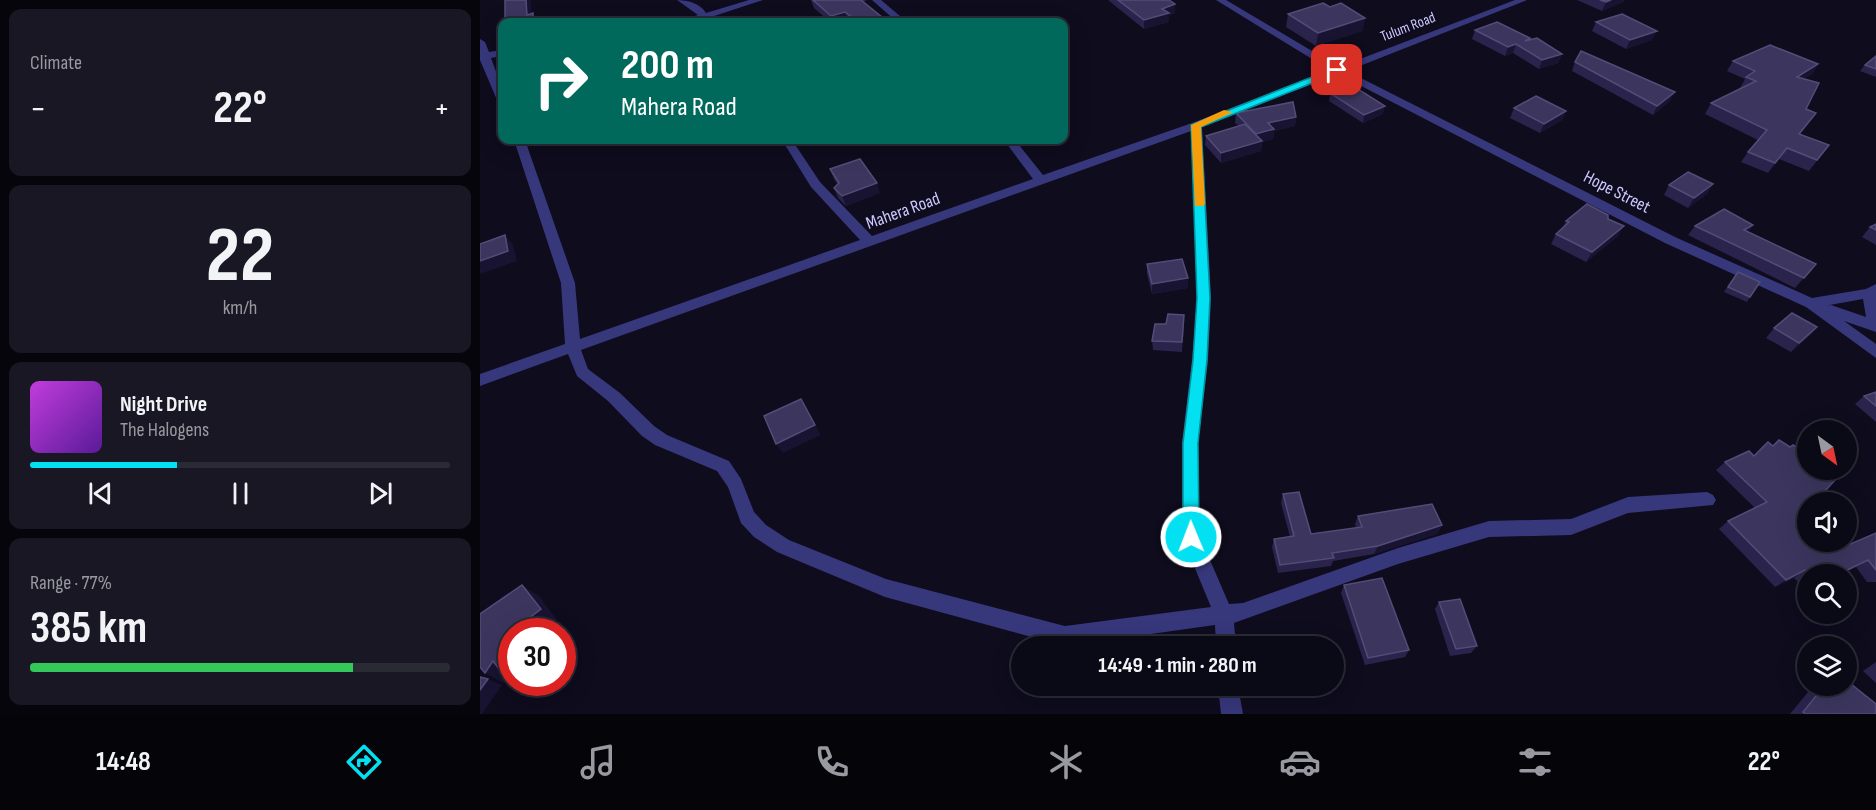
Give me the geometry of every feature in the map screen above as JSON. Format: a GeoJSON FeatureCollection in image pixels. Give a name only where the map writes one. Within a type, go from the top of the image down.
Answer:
{"type":"FeatureCollection","features":[{"type":"Feature","properties":{"kind":"street"},"geometry":{"type":"LineString","coordinates":[[681,0],[701,11],[704,18]]}},
{"type":"Feature","properties":{"kind":"street"},"geometry":{"type":"LineString","coordinates":[[710,18],[759,0]]}},
{"type":"Feature","properties":{"kind":"street"},"geometry":{"type":"LineString","coordinates":[[876,0],[897,18]]}},
{"type":"Feature","properties":{"kind":"street","name":"Hope Street"},"geometry":{"type":"LineString","coordinates":[[1220,0],[1337,70],[1670,240],[1811,303],[1876,352]]}},
{"type":"Feature","properties":{"kind":"street","name":"Tulum Road"},"geometry":{"type":"LineString","coordinates":[[1337,70],[1523,0]]}},
{"type":"Feature","properties":{"kind":"street"},"geometry":{"type":"LineString","coordinates":[[480,42],[482,57],[498,91]]}},
{"type":"Feature","properties":{"kind":"street"},"geometry":{"type":"LineString","coordinates":[[482,57],[498,54]]}},
{"type":"Feature","properties":{"kind":"street","name":"Mahera Road"},"geometry":{"type":"LineString","coordinates":[[480,380],[1196,125],[1337,70]]}},
{"type":"Feature","properties":{"kind":"street"},"geometry":{"type":"LineString","coordinates":[[1196,125],[1204,298],[1200,360],[1190,443],[1191,537],[1224,615],[1225,636]]}},
{"type":"Feature","properties":{"kind":"street"},"geometry":{"type":"LineString","coordinates":[[520,144],[568,283],[573,347],[582,372],[614,397],[648,431],[723,466],[735,484],[747,517],[760,531],[783,546],[885,588],[1065,636],[1243,612],[1398,556],[1489,529],[1571,527],[1628,505],[1707,500]]}},
{"type":"Feature","properties":{"kind":"street"},"geometry":{"type":"LineString","coordinates":[[790,144],[815,184],[870,242]]}},
{"type":"Feature","properties":{"kind":"street"},"geometry":{"type":"LineString","coordinates":[[1012,144],[1041,181]]}},
{"type":"Feature","properties":{"kind":"street"},"geometry":{"type":"LineString","coordinates":[[1873,291],[1875,327],[1811,303],[1873,291]]}},
{"type":"Feature","properties":{"kind":"street"},"geometry":{"type":"LineString","coordinates":[[1229,696],[1232,714]]}},
{"type":"Feature","properties":{"kind":"building"},"geometry":{"type":"Polygon","coordinates":[[[505,0],[526,0],[527,15],[533,13],[533,18],[505,18],[505,0]]]}},
{"type":"Feature","properties":{"kind":"building"},"geometry":{"type":"Polygon","coordinates":[[[813,0],[861,0],[883,18],[853,18],[845,12],[831,16],[813,0]]]}},
{"type":"Feature","properties":{"kind":"building"},"geometry":{"type":"Polygon","coordinates":[[[1118,0],[1169,0],[1175,4],[1162,9],[1169,13],[1144,20],[1118,0]]]}},
{"type":"Feature","properties":{"kind":"building"},"geometry":{"type":"Polygon","coordinates":[[[1323,3],[1330,7],[1341,3],[1365,18],[1318,33],[1288,14],[1323,3]]]}},
{"type":"Feature","properties":{"kind":"building"},"geometry":{"type":"Polygon","coordinates":[[[1622,14],[1657,31],[1630,40],[1596,22],[1622,14]]]}},
{"type":"Feature","properties":{"kind":"building"},"geometry":{"type":"Polygon","coordinates":[[[1497,22],[1530,38],[1525,41],[1537,38],[1562,54],[1542,60],[1516,44],[1508,47],[1475,30],[1497,22]]]}},
{"type":"Feature","properties":{"kind":"building"},"geometry":{"type":"Polygon","coordinates":[[[1770,45],[1818,64],[1797,77],[1819,83],[1806,109],[1816,113],[1799,134],[1829,145],[1817,160],[1787,148],[1775,163],[1748,152],[1767,130],[1711,103],[1756,81],[1746,77],[1755,71],[1733,61],[1770,45]]]}},
{"type":"Feature","properties":{"kind":"building"},"geometry":{"type":"Polygon","coordinates":[[[1581,51],[1675,92],[1657,106],[1575,62],[1581,51]]]}},
{"type":"Feature","properties":{"kind":"building"},"geometry":{"type":"Polygon","coordinates":[[[1876,56],[1876,69],[1865,65],[1876,56]]]}},
{"type":"Feature","properties":{"kind":"building"},"geometry":{"type":"Polygon","coordinates":[[[1342,79],[1385,106],[1364,115],[1330,93],[1342,79]]]}},
{"type":"Feature","properties":{"kind":"building"},"geometry":{"type":"Polygon","coordinates":[[[1536,96],[1566,111],[1544,124],[1514,108],[1536,96]]]}},
{"type":"Feature","properties":{"kind":"building"},"geometry":{"type":"Polygon","coordinates":[[[1293,102],[1296,117],[1268,123],[1274,129],[1256,134],[1236,113],[1293,102]]]}},
{"type":"Feature","properties":{"kind":"building"},"geometry":{"type":"Polygon","coordinates":[[[1245,124],[1262,141],[1221,153],[1206,136],[1245,124]]]}},
{"type":"Feature","properties":{"kind":"building"},"geometry":{"type":"Polygon","coordinates":[[[860,159],[877,183],[842,196],[834,188],[839,183],[830,169],[860,159]]]}},
{"type":"Feature","properties":{"kind":"building"},"geometry":{"type":"Polygon","coordinates":[[[1688,172],[1713,184],[1694,198],[1669,185],[1688,172]]]}},
{"type":"Feature","properties":{"kind":"building"},"geometry":{"type":"Polygon","coordinates":[[[1587,204],[1608,215],[1608,219],[1624,226],[1592,252],[1556,234],[1569,222],[1566,221],[1587,204]]]}},
{"type":"Feature","properties":{"kind":"building"},"geometry":{"type":"Polygon","coordinates":[[[1724,209],[1753,225],[1744,230],[1816,264],[1804,278],[1695,226],[1724,209]]]}},
{"type":"Feature","properties":{"kind":"building"},"geometry":{"type":"Polygon","coordinates":[[[505,235],[508,251],[480,261],[480,244],[505,235]]]}},
{"type":"Feature","properties":{"kind":"building"},"geometry":{"type":"Polygon","coordinates":[[[1182,259],[1188,278],[1152,284],[1147,264],[1182,259]]]}},
{"type":"Feature","properties":{"kind":"building"},"geometry":{"type":"Polygon","coordinates":[[[1738,272],[1760,282],[1750,297],[1728,287],[1738,272]]]}},
{"type":"Feature","properties":{"kind":"building"},"geometry":{"type":"Polygon","coordinates":[[[1792,313],[1817,327],[1799,343],[1774,328],[1792,313]]]}},
{"type":"Feature","properties":{"kind":"building"},"geometry":{"type":"Polygon","coordinates":[[[1168,314],[1184,315],[1182,342],[1152,341],[1155,324],[1166,324],[1168,314]]]}},
{"type":"Feature","properties":{"kind":"building"},"geometry":{"type":"Polygon","coordinates":[[[1876,392],[1876,406],[1864,396],[1876,392]]]}},
{"type":"Feature","properties":{"kind":"building"},"geometry":{"type":"Polygon","coordinates":[[[801,399],[815,425],[776,444],[764,416],[801,399]]]}},
{"type":"Feature","properties":{"kind":"building"},"geometry":{"type":"Polygon","coordinates":[[[1779,440],[1790,447],[1793,445],[1797,447],[1797,480],[1835,480],[1824,492],[1797,492],[1797,552],[1857,552],[1857,541],[1876,533],[1876,570],[1868,560],[1857,565],[1797,564],[1797,574],[1786,580],[1728,521],[1767,502],[1725,462],[1749,451],[1754,456],[1768,442],[1773,446],[1779,440]]]}},
{"type":"Feature","properties":{"kind":"building"},"geometry":{"type":"Polygon","coordinates":[[[1299,492],[1311,534],[1362,527],[1358,516],[1432,504],[1442,525],[1378,546],[1332,553],[1334,558],[1280,565],[1274,539],[1294,536],[1283,494],[1299,492]]]}},
{"type":"Feature","properties":{"kind":"building"},"geometry":{"type":"Polygon","coordinates":[[[1382,578],[1409,650],[1368,658],[1344,585],[1382,578]]]}},
{"type":"Feature","properties":{"kind":"building"},"geometry":{"type":"Polygon","coordinates":[[[522,585],[541,609],[529,618],[498,618],[498,668],[493,661],[485,673],[480,667],[480,614],[522,585]]]}},
{"type":"Feature","properties":{"kind":"building"},"geometry":{"type":"Polygon","coordinates":[[[1460,599],[1477,646],[1456,649],[1439,602],[1460,599]]]}},
{"type":"Feature","properties":{"kind":"building"},"geometry":{"type":"Polygon","coordinates":[[[480,677],[488,679],[480,690],[480,677]]]}},
{"type":"Feature","properties":{"kind":"building"},"geometry":{"type":"Polygon","coordinates":[[[1857,689],[1876,704],[1876,714],[1806,714],[1803,712],[1816,696],[1857,696],[1857,689]]]}},
{"type":"Feature","properties":{"kind":"slow traffic"},"geometry":{"type":"LineString","coordinates":[[1199,204],[1196,125],[1228,112]]}},
{"type":"Feature","properties":{"kind":"route"},"geometry":{"type":"LineString","coordinates":[[1191,537],[1190,443],[1200,360],[1204,298],[1196,125],[1337,70]]}}]}
